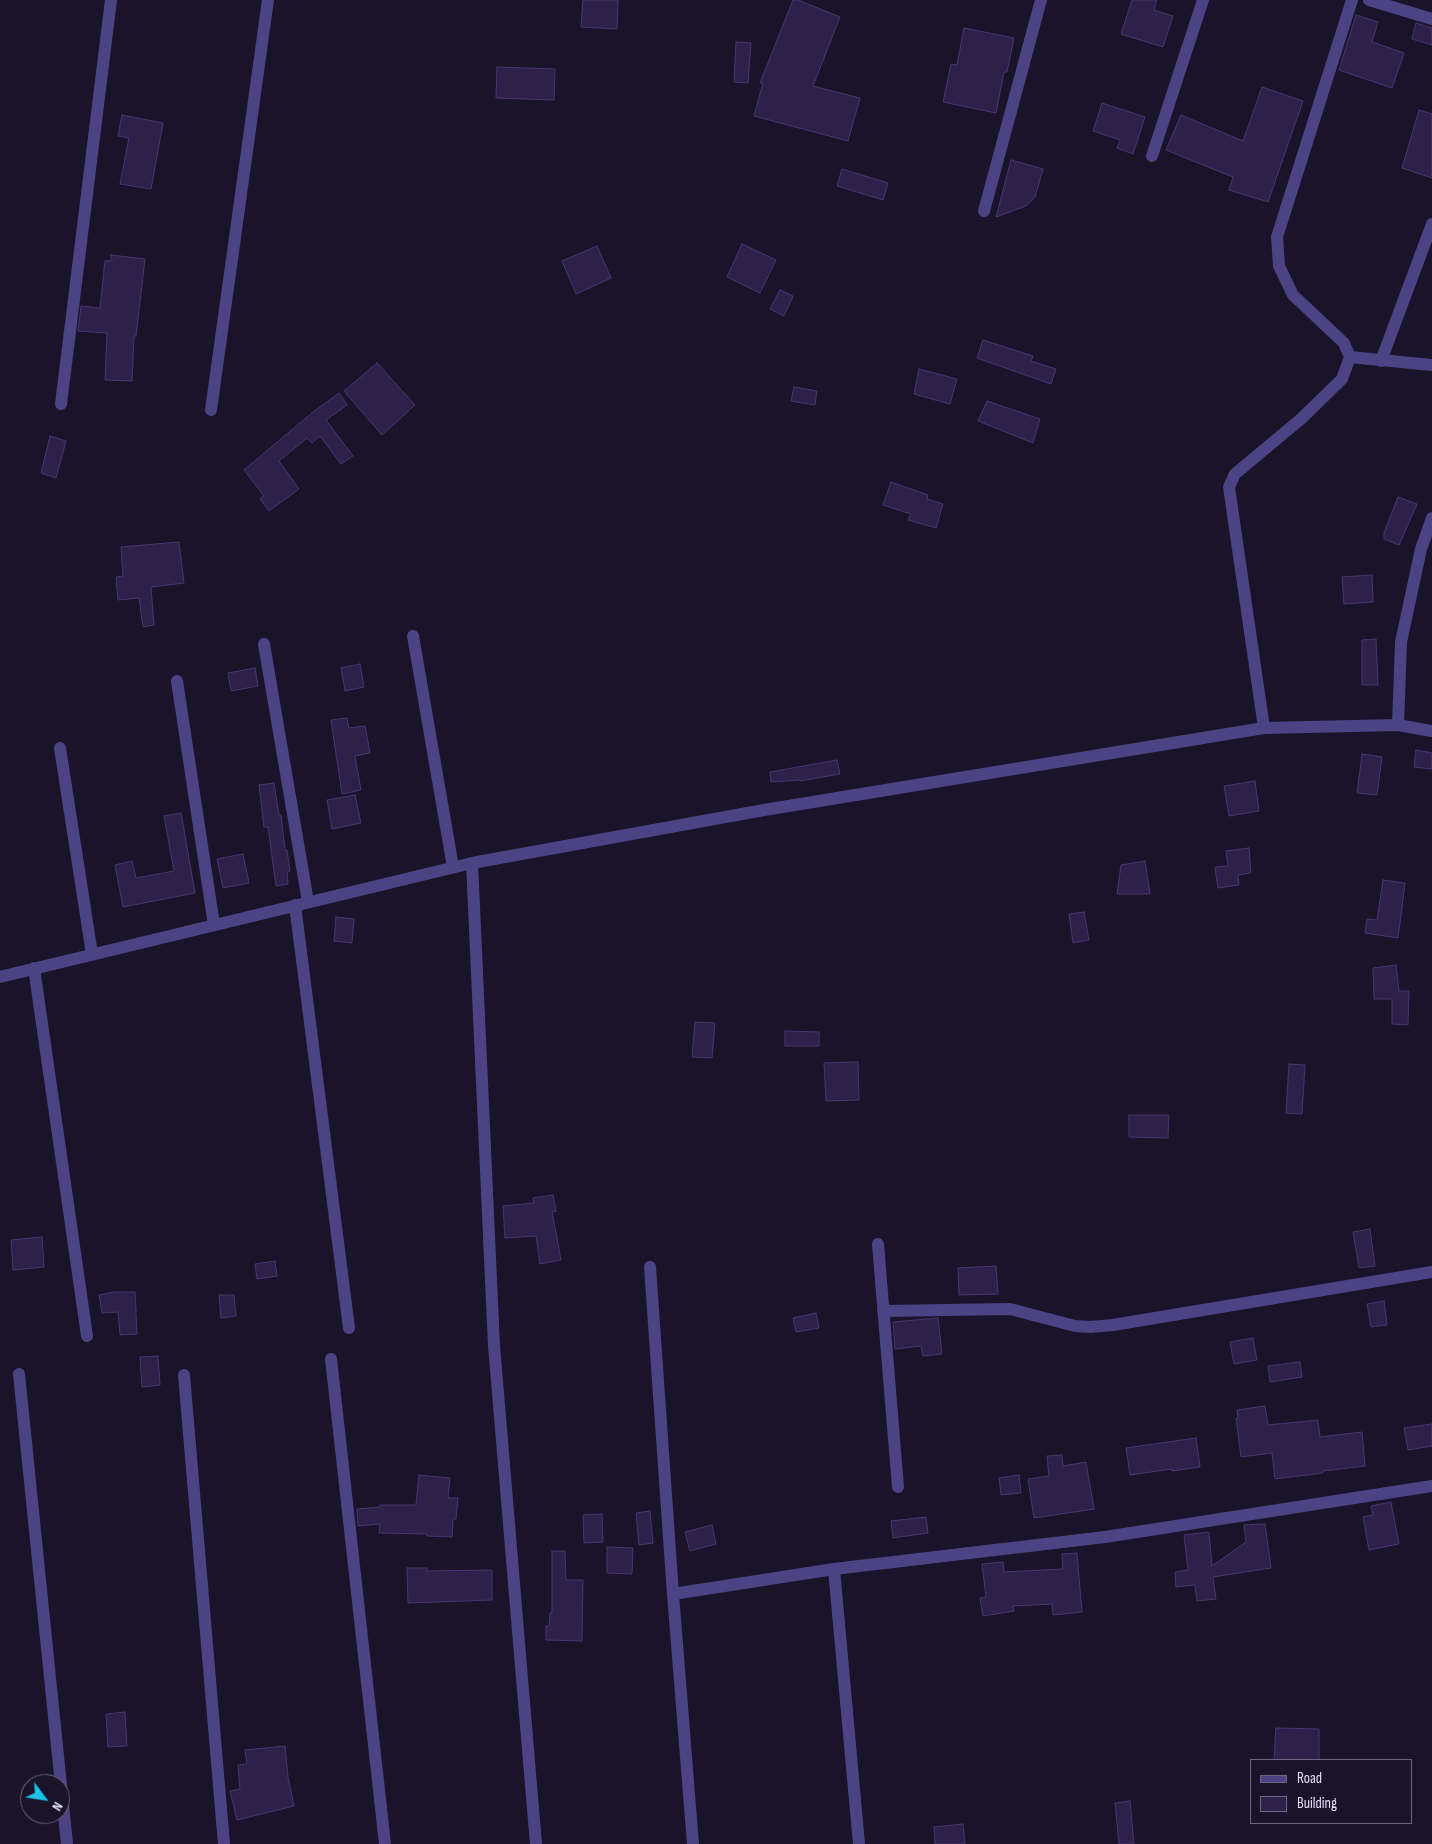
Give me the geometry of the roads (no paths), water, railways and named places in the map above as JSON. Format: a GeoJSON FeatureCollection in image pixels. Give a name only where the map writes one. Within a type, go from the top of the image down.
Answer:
{"type":"FeatureCollection","features":[{"type":"Feature","properties":{"kind":"street"},"geometry":{"type":"LineString","coordinates":[[61,404],[111,0]]}},
{"type":"Feature","properties":{"kind":"street"},"geometry":{"type":"LineString","coordinates":[[210,410],[268,0]]}},
{"type":"Feature","properties":{"kind":"street"},"geometry":{"type":"LineString","coordinates":[[984,211],[1041,0]]}},
{"type":"Feature","properties":{"kind":"street"},"geometry":{"type":"LineString","coordinates":[[1152,156],[1203,0]]}},
{"type":"Feature","properties":{"kind":"street"},"geometry":{"type":"LineString","coordinates":[[1264,728],[1229,487],[1235,474],[1302,418],[1342,379],[1350,357],[1344,343],[1293,295],[1279,266],[1276,237],[1352,0]]}},
{"type":"Feature","properties":{"kind":"street"},"geometry":{"type":"LineString","coordinates":[[1368,0],[1382,2],[1432,19]]}},
{"type":"Feature","properties":{"kind":"street"},"geometry":{"type":"LineString","coordinates":[[1381,361],[1432,224]]}},
{"type":"Feature","properties":{"kind":"street"},"geometry":{"type":"LineString","coordinates":[[1350,357],[1432,365]]}},
{"type":"Feature","properties":{"kind":"street"},"geometry":{"type":"LineString","coordinates":[[1398,725],[1401,642],[1421,549],[1432,518]]}},
{"type":"Feature","properties":{"kind":"street"},"geometry":{"type":"LineString","coordinates":[[413,636],[453,867]]}},
{"type":"Feature","properties":{"kind":"street"},"geometry":{"type":"LineString","coordinates":[[264,644],[308,902]]}},
{"type":"Feature","properties":{"kind":"street"},"geometry":{"type":"LineString","coordinates":[[176,681],[214,925]]}},
{"type":"Feature","properties":{"kind":"street"},"geometry":{"type":"LineString","coordinates":[[0,976],[453,867],[764,810],[1264,728],[1398,725],[1432,731]]}},
{"type":"Feature","properties":{"kind":"street"},"geometry":{"type":"LineString","coordinates":[[60,748],[92,954]]}},
{"type":"Feature","properties":{"kind":"street"},"geometry":{"type":"LineString","coordinates":[[472,863],[494,1346],[536,1844]]}},
{"type":"Feature","properties":{"kind":"street"},"geometry":{"type":"LineString","coordinates":[[295,905],[349,1328]]}},
{"type":"Feature","properties":{"kind":"street"},"geometry":{"type":"LineString","coordinates":[[34,968],[87,1336]]}},
{"type":"Feature","properties":{"kind":"street"},"geometry":{"type":"LineString","coordinates":[[878,1244],[898,1487]]}},
{"type":"Feature","properties":{"kind":"street"},"geometry":{"type":"LineString","coordinates":[[650,1267],[693,1844]]}},
{"type":"Feature","properties":{"kind":"street"},"geometry":{"type":"LineString","coordinates":[[884,1311],[1010,1309],[1074,1326],[1091,1327],[1113,1325],[1432,1272]]}},
{"type":"Feature","properties":{"kind":"street"},"geometry":{"type":"LineString","coordinates":[[331,1358],[385,1844]]}},
{"type":"Feature","properties":{"kind":"street"},"geometry":{"type":"LineString","coordinates":[[19,1374],[67,1844]]}},
{"type":"Feature","properties":{"kind":"street"},"geometry":{"type":"LineString","coordinates":[[184,1375],[224,1844]]}},
{"type":"Feature","properties":{"kind":"street"},"geometry":{"type":"LineString","coordinates":[[673,1594],[834,1569],[1104,1537],[1432,1486]]}},
{"type":"Feature","properties":{"kind":"street"},"geometry":{"type":"LineString","coordinates":[[834,1569],[860,1844]]}}]}
